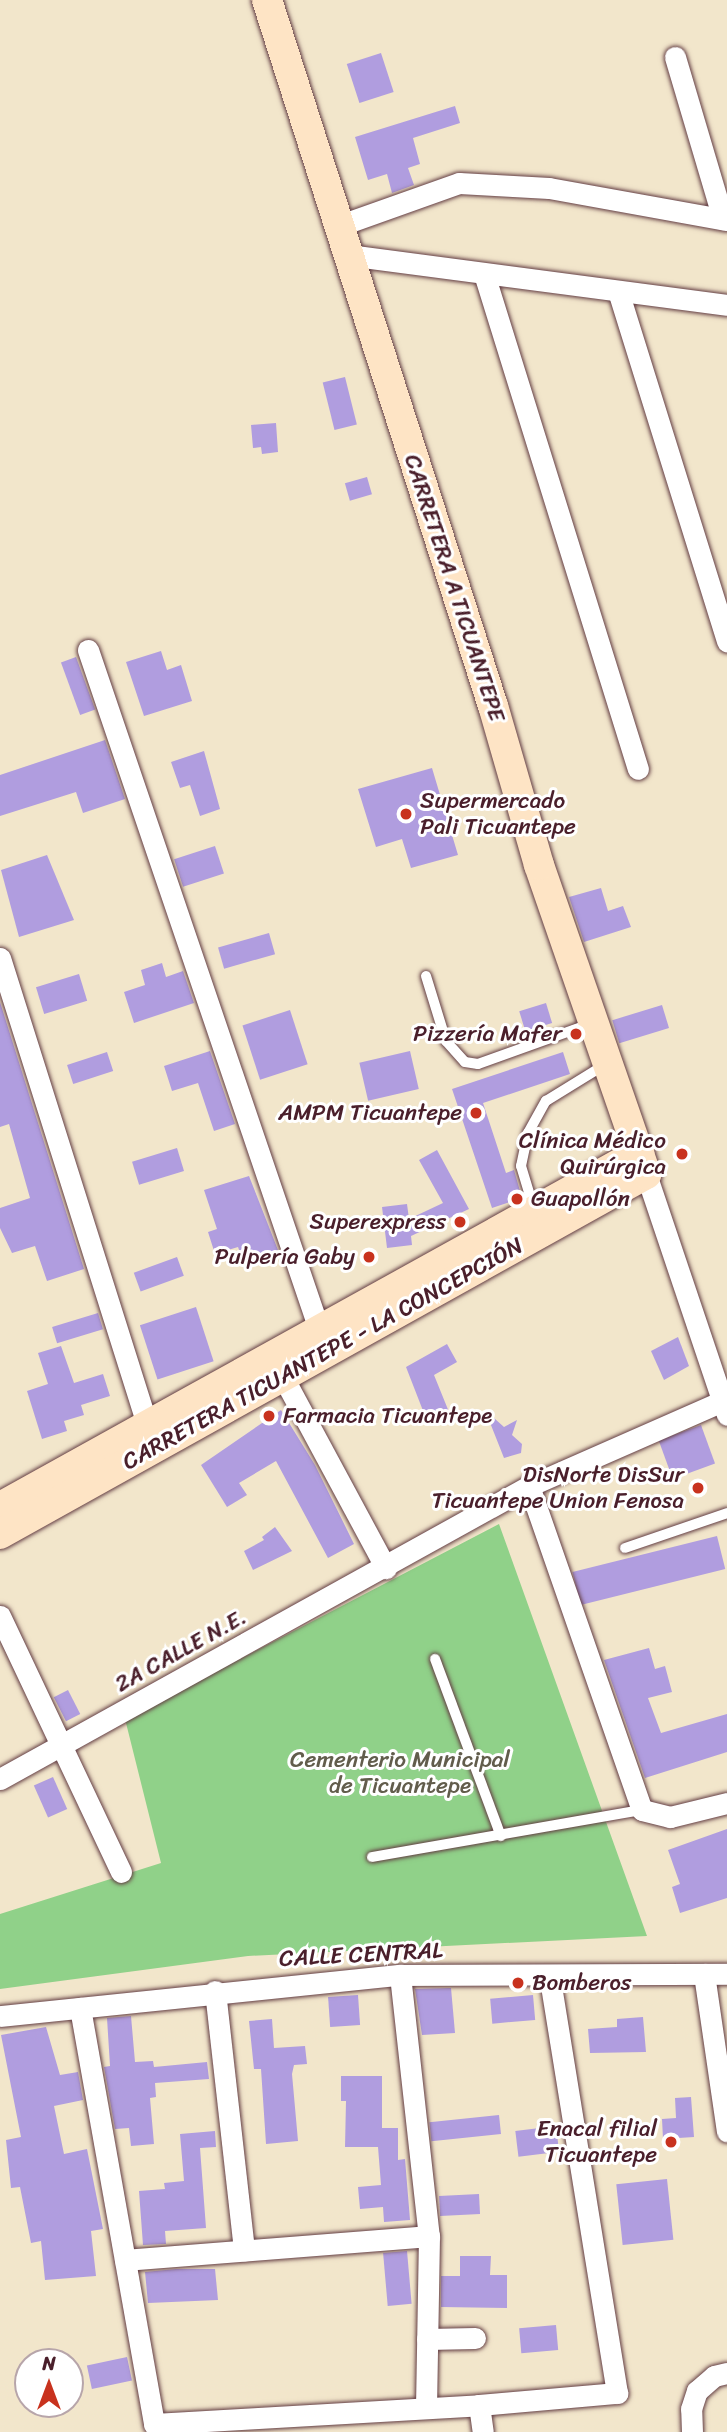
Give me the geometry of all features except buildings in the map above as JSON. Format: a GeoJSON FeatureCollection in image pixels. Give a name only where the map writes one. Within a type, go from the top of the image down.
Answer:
{"type":"FeatureCollection","features":[{"type":"Feature","properties":{"kind":"main road","name":"CARRETERA A TICUANTEPE"},"geometry":{"type":"LineString","coordinates":[[267,0],[493,706],[539,865],[643,1163]]}},
{"type":"Feature","properties":{"kind":"main road","name":"CARRETERA TICUANTEPE - LA CONCEPCIÓN"},"geometry":{"type":"LineString","coordinates":[[323,1341],[534,1209],[643,1163]]}},
{"type":"Feature","properties":{"kind":"main road","name":"CARRETERA TICUANTEPE - LA CONCEPCIÓN"},"geometry":{"type":"LineString","coordinates":[[1,1523],[643,1163]]}},
{"type":"Feature","properties":{"kind":"street"},"geometry":{"type":"LineString","coordinates":[[338,226],[459,183],[549,188],[725,219],[675,57]]}},
{"type":"Feature","properties":{"kind":"street"},"geometry":{"type":"LineString","coordinates":[[348,256],[419,262],[485,277],[727,305]]}},
{"type":"Feature","properties":{"kind":"street"},"geometry":{"type":"LineString","coordinates":[[485,277],[638,769]]}},
{"type":"Feature","properties":{"kind":"street"},"geometry":{"type":"LineString","coordinates":[[618,291],[727,641]]}},
{"type":"Feature","properties":{"kind":"street"},"geometry":{"type":"LineString","coordinates":[[88,650],[323,1341]]}},
{"type":"Feature","properties":{"kind":"street"},"geometry":{"type":"LineString","coordinates":[[0,958],[151,1437]]}},
{"type":"Feature","properties":{"kind":"street"},"geometry":{"type":"LineString","coordinates":[[643,1163],[725,1404]]}},
{"type":"Feature","properties":{"kind":"street"},"geometry":{"type":"LineString","coordinates":[[277,1366],[386,1568]]}},
{"type":"Feature","properties":{"kind":"street","name":"2A CALLE N.E."},"geometry":{"type":"LineString","coordinates":[[0,1779],[386,1568],[529,1486],[725,1404]]}},
{"type":"Feature","properties":{"kind":"street"},"geometry":{"type":"LineString","coordinates":[[529,1486],[642,1810],[670,1817],[727,1803]]}},
{"type":"Feature","properties":{"kind":"street"},"geometry":{"type":"LineString","coordinates":[[0,1616],[59,1749],[121,1872]]}},
{"type":"Feature","properties":{"kind":"street"},"geometry":{"type":"LineString","coordinates":[[704,1974],[727,2131]]}},
{"type":"Feature","properties":{"kind":"street","name":"CALLE CENTRAL"},"geometry":{"type":"LineString","coordinates":[[0,2016],[215,1991],[400,1975],[727,1974]]}},
{"type":"Feature","properties":{"kind":"street"},"geometry":{"type":"LineString","coordinates":[[400,1975],[429,2236],[426,2408]]}},
{"type":"Feature","properties":{"kind":"street"},"geometry":{"type":"LineString","coordinates":[[80,2008],[154,2424],[479,2405],[617,2393],[549,1975]]}},
{"type":"Feature","properties":{"kind":"street"},"geometry":{"type":"LineString","coordinates":[[215,1991],[244,2250]]}},
{"type":"Feature","properties":{"kind":"street"},"geometry":{"type":"LineString","coordinates":[[125,2260],[429,2236]]}},
{"type":"Feature","properties":{"kind":"street"},"geometry":{"type":"LineString","coordinates":[[427,2339],[475,2339]]}},
{"type":"Feature","properties":{"kind":"street"},"geometry":{"type":"LineString","coordinates":[[692,2432],[691,2409],[697,2391],[714,2376],[727,2373]]}},
{"type":"Feature","properties":{"kind":"street"},"geometry":{"type":"LineString","coordinates":[[479,2405],[483,2432]]}},
{"type":"Feature","properties":{"kind":"lane"},"geometry":{"type":"LineString","coordinates":[[426,976],[446,1041],[465,1062],[478,1064],[593,1023]]}},
{"type":"Feature","properties":{"kind":"lane"},"geometry":{"type":"LineString","coordinates":[[534,1209],[521,1166],[528,1133],[545,1101],[608,1063]]}},
{"type":"Feature","properties":{"kind":"lane"},"geometry":{"type":"LineString","coordinates":[[625,1548],[727,1513]]}},
{"type":"Feature","properties":{"kind":"lane"},"geometry":{"type":"LineString","coordinates":[[435,1659],[500,1836]]}},
{"type":"Feature","properties":{"kind":"lane"},"geometry":{"type":"LineString","coordinates":[[372,1857],[642,1810]]}},
{"type":"Feature","properties":{"kind":"green space","name":"Cementerio Municipal de Ticuantepe"},"geometry":{"type":"Polygon","coordinates":[[[499,1524],[647,1936],[248,1956],[0,1989],[0,1914],[161,1863],[125,1719],[499,1524]]]}},
{"type":"Feature","properties":{"kind":"place","name":"Supermercado Pali Ticuantepe"},"geometry":{"type":"Point","coordinates":[406,814]}},
{"type":"Feature","properties":{"kind":"place","name":"Pizzería Mafer"},"geometry":{"type":"Point","coordinates":[576,1034]}},
{"type":"Feature","properties":{"kind":"place","name":"AMPM Ticuantepe"},"geometry":{"type":"Point","coordinates":[476,1113]}},
{"type":"Feature","properties":{"kind":"place","name":"Clínica Médico Quirúrgica"},"geometry":{"type":"Point","coordinates":[682,1154]}},
{"type":"Feature","properties":{"kind":"place","name":"Guapollón"},"geometry":{"type":"Point","coordinates":[517,1199]}},
{"type":"Feature","properties":{"kind":"place","name":"Superexpress"},"geometry":{"type":"Point","coordinates":[460,1222]}},
{"type":"Feature","properties":{"kind":"place","name":"Pulpería Gaby"},"geometry":{"type":"Point","coordinates":[369,1257]}},
{"type":"Feature","properties":{"kind":"place","name":"Farmacia Ticuantepe"},"geometry":{"type":"Point","coordinates":[269,1416]}},
{"type":"Feature","properties":{"kind":"place","name":"DisNorte DisSur Ticuantepe Union Fenosa"},"geometry":{"type":"Point","coordinates":[698,1488]}},
{"type":"Feature","properties":{"kind":"place","name":"Bomberos"},"geometry":{"type":"Point","coordinates":[518,1983]}},
{"type":"Feature","properties":{"kind":"place","name":"Enacal filial Ticuantepe"},"geometry":{"type":"Point","coordinates":[671,2142]}}]}
